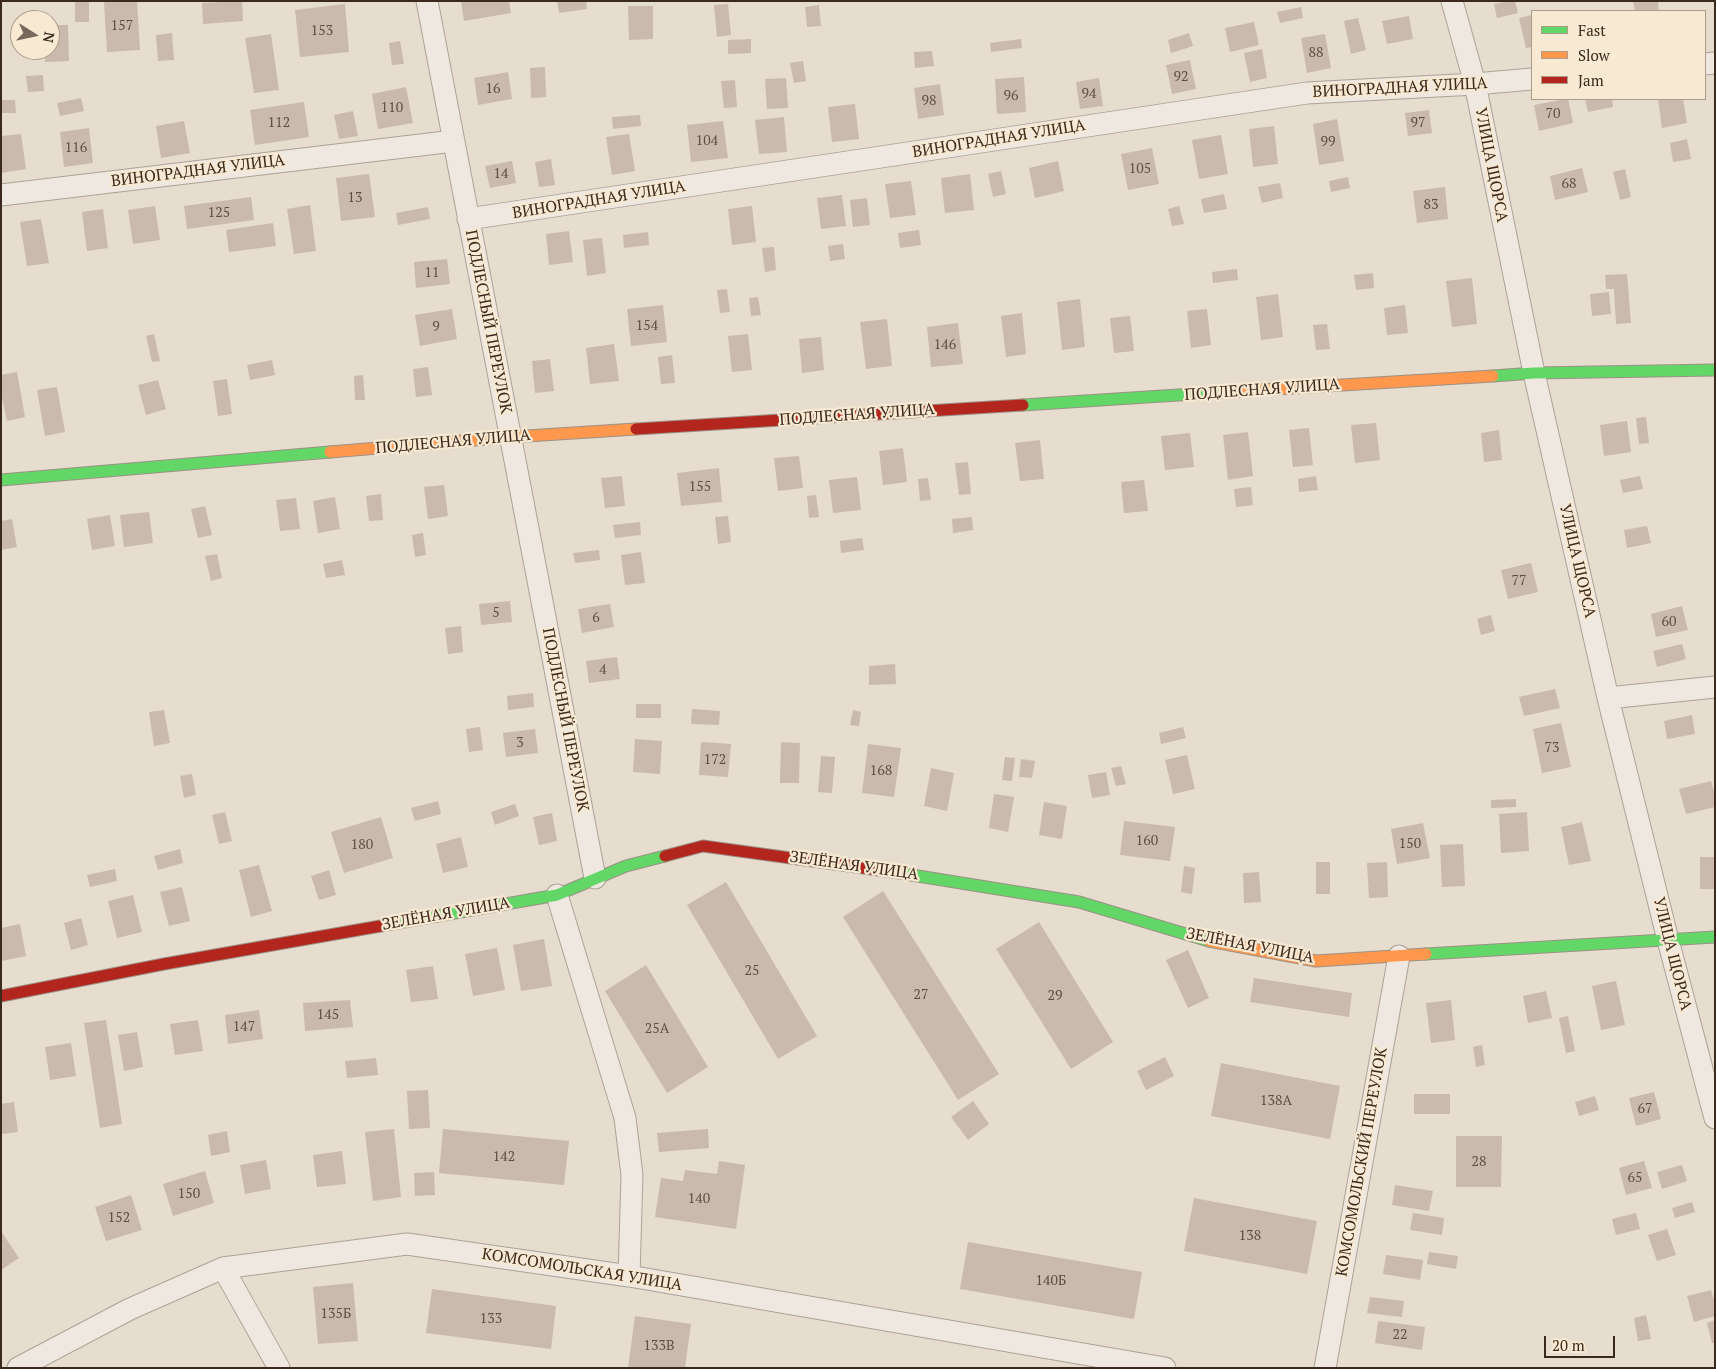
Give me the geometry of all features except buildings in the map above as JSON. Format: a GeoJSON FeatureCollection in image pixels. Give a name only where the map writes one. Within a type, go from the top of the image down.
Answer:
{"type":"FeatureCollection","features":[{"type":"Feature","properties":{"kind":"street","name":"ПОДЛЕСНЫЙ ПЕРЕУЛОК"},"geometry":{"type":"LineString","coordinates":[[427,1],[595,878]]}},
{"type":"Feature","properties":{"kind":"street","name":"УЛИЦА ЩОРСА"},"geometry":{"type":"LineString","coordinates":[[1452,1],[1475,84],[1534,373],[1608,698],[1668,940],[1715,1118]]}},
{"type":"Feature","properties":{"kind":"street","name":"ВИНОГРАДНАЯ УЛИЦА"},"geometry":{"type":"LineString","coordinates":[[468,219],[1307,93],[1531,79]]}},
{"type":"Feature","properties":{"kind":"street","name":"ВИНОГРАДНАЯ УЛИЦА"},"geometry":{"type":"LineString","coordinates":[[1,195],[454,141]]}},
{"type":"Feature","properties":{"kind":"street","name":"ПОДЛЕСНАЯ УЛИЦА"},"geometry":{"type":"LineString","coordinates":[[1,480],[511,437],[1534,373],[1715,370]]}},
{"type":"Feature","properties":{"kind":"street"},"geometry":{"type":"LineString","coordinates":[[1608,698],[1715,687]]}},
{"type":"Feature","properties":{"kind":"street","name":"ЗЕЛЁНАЯ УЛИЦА"},"geometry":{"type":"LineString","coordinates":[[1,996],[164,964],[557,895],[626,866],[703,846],[910,874],[1079,902],[1212,942],[1316,961],[1715,937]]}},
{"type":"Feature","properties":{"kind":"street"},"geometry":{"type":"LineString","coordinates":[[557,895],[625,1118],[632,1175],[629,1276]]}},
{"type":"Feature","properties":{"kind":"street","name":"КОМСОМОЛЬСКИЙ ПЕРЕУЛОК"},"geometry":{"type":"LineString","coordinates":[[1325,1368],[1399,956]]}},
{"type":"Feature","properties":{"kind":"street","name":"КОМСОМОЛЬСКАЯ УЛИЦА"},"geometry":{"type":"LineString","coordinates":[[18,1368],[130,1309],[223,1268],[407,1244],[629,1276],[1165,1368]]}},
{"type":"Feature","properties":{"kind":"street"},"geometry":{"type":"LineString","coordinates":[[223,1268],[279,1368]]}},
{"type":"Feature","properties":{"kind":"traffic: fast"},"geometry":{"type":"LineString","coordinates":[[1493,376],[1534,373],[1715,370]]}},
{"type":"Feature","properties":{"kind":"traffic: fast"},"geometry":{"type":"LineString","coordinates":[[1023,405],[1225,392]]}},
{"type":"Feature","properties":{"kind":"traffic: fast"},"geometry":{"type":"LineString","coordinates":[[1,480],[330,452]]}},
{"type":"Feature","properties":{"kind":"traffic: fast"},"geometry":{"type":"LineString","coordinates":[[392,924],[557,895],[626,866],[665,856]]}},
{"type":"Feature","properties":{"kind":"traffic: fast"},"geometry":{"type":"LineString","coordinates":[[893,872],[1079,902],[1209,941]]}},
{"type":"Feature","properties":{"kind":"traffic: fast"},"geometry":{"type":"LineString","coordinates":[[1426,954],[1715,937]]}},
{"type":"Feature","properties":{"kind":"traffic: slow"},"geometry":{"type":"LineString","coordinates":[[1225,392],[1493,376]]}},
{"type":"Feature","properties":{"kind":"traffic: slow"},"geometry":{"type":"LineString","coordinates":[[330,452],[636,429]]}},
{"type":"Feature","properties":{"kind":"traffic: slow"},"geometry":{"type":"LineString","coordinates":[[1209,941],[1316,961],[1426,954]]}},
{"type":"Feature","properties":{"kind":"traffic: jam"},"geometry":{"type":"LineString","coordinates":[[636,429],[1023,405]]}},
{"type":"Feature","properties":{"kind":"traffic: jam"},"geometry":{"type":"LineString","coordinates":[[665,856],[703,846],[893,872]]}},
{"type":"Feature","properties":{"kind":"traffic: jam"},"geometry":{"type":"LineString","coordinates":[[1,996],[164,964],[392,924]]}}]}
